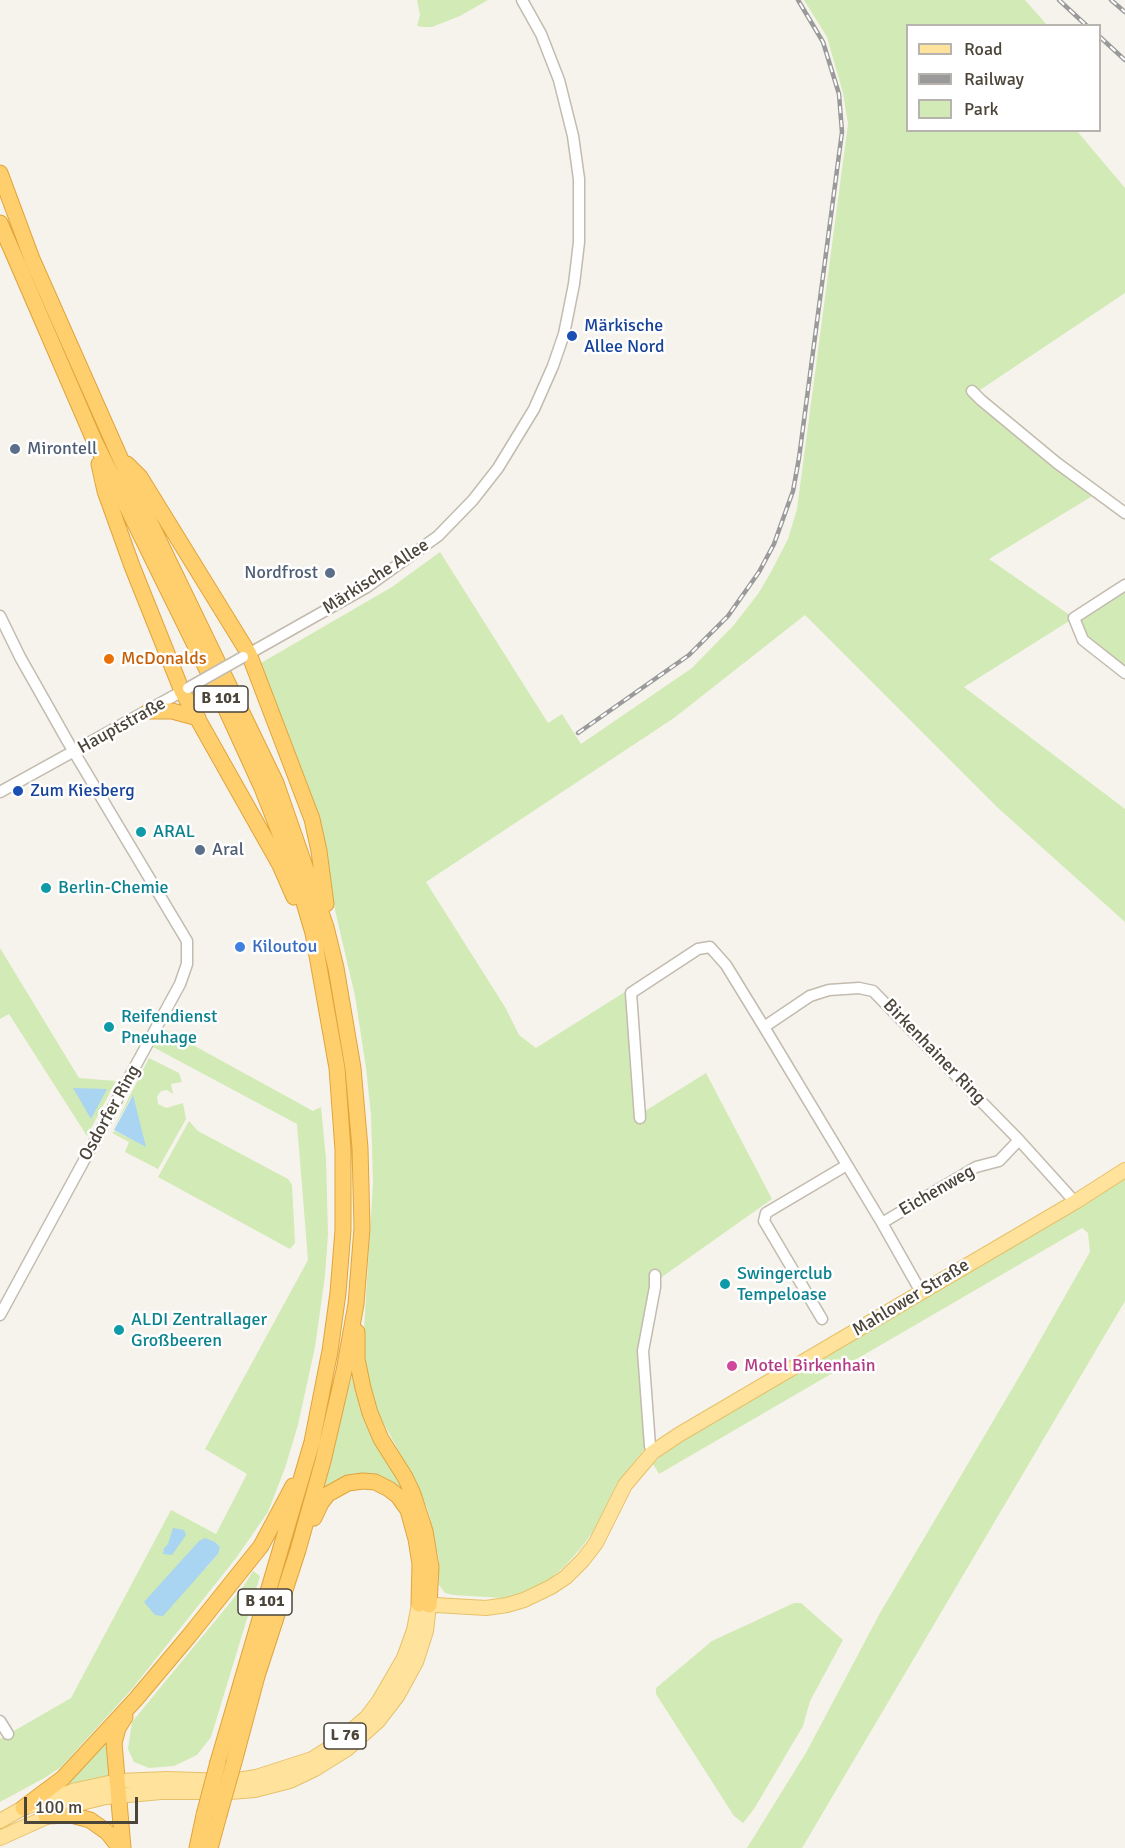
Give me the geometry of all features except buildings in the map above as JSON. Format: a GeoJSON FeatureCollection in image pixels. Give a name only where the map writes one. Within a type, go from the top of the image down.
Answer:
{"type":"FeatureCollection","features":[{"type":"Feature","properties":{"kind":"highway","name":"B 101"},"geometry":{"type":"LineString","coordinates":[[0,173],[32,259],[133,487],[276,783],[326,927],[336,968],[353,1068],[358,1117],[362,1228],[356,1304],[336,1410],[298,1550],[226,1762]]}},
{"type":"Feature","properties":{"kind":"highway","name":"B 101"},"geometry":{"type":"LineString","coordinates":[[0,223],[94,440],[220,696],[262,788],[295,872],[313,933],[337,1068],[343,1150],[343,1230],[330,1351],[312,1442],[211,1815],[197,1848]]}},
{"type":"Feature","properties":{"kind":"highway"},"geometry":{"type":"LineString","coordinates":[[94,440],[105,491],[132,566],[185,690],[198,718],[280,865],[320,968]]}},
{"type":"Feature","properties":{"kind":"highway"},"geometry":{"type":"LineString","coordinates":[[122,460],[140,477],[246,656],[312,819],[323,875],[327,913],[326,927]]}},
{"type":"Feature","properties":{"kind":"highway"},"geometry":{"type":"LineString","coordinates":[[149,711],[172,711],[198,718]]}},
{"type":"Feature","properties":{"kind":"highway"},"geometry":{"type":"LineString","coordinates":[[356,1304],[357,1359],[370,1413],[381,1439],[409,1485],[425,1531],[431,1568],[424,1604]]}},
{"type":"Feature","properties":{"kind":"highway"},"geometry":{"type":"LineString","coordinates":[[23,1808],[63,1778],[136,1699],[233,1583],[269,1533],[312,1442]]}},
{"type":"Feature","properties":{"kind":"highway"},"geometry":{"type":"LineString","coordinates":[[298,1550],[321,1503],[328,1494],[348,1483],[363,1481],[382,1485],[398,1496],[411,1519],[420,1564],[424,1604]]}},
{"type":"Feature","properties":{"kind":"highway"},"geometry":{"type":"LineString","coordinates":[[122,1848],[114,1743],[118,1728],[136,1699]]}},
{"type":"Feature","properties":{"kind":"highway"},"geometry":{"type":"LineString","coordinates":[[46,1816],[71,1815],[90,1820],[107,1832],[122,1848]]}},
{"type":"Feature","properties":{"kind":"highway","name":"B 101"},"geometry":{"type":"LineString","coordinates":[[210,1848],[211,1815]]}},
{"type":"Feature","properties":{"kind":"main road","name":"Mahlower Straße"},"geometry":{"type":"LineString","coordinates":[[424,1604],[486,1608],[507,1605],[534,1596],[566,1577],[596,1543],[625,1485],[653,1452],[1075,1202],[1125,1170]]}},
{"type":"Feature","properties":{"kind":"main road","name":"L 76"},"geometry":{"type":"LineString","coordinates":[[0,1821],[23,1808],[76,1790],[118,1788],[167,1779],[231,1781],[256,1777],[312,1759],[336,1744],[367,1717],[379,1701],[404,1658],[424,1604]]}},
{"type":"Feature","properties":{"kind":"main road","name":"L 76"},"geometry":{"type":"LineString","coordinates":[[0,1838],[46,1816],[118,1788]]}},
{"type":"Feature","properties":{"kind":"street","name":"Märkische Allee"},"geometry":{"type":"LineString","coordinates":[[246,656],[367,588],[438,536],[497,470],[534,409],[553,366],[564,334],[574,284],[579,242],[579,179],[573,136],[559,80],[541,34],[522,0]]}},
{"type":"Feature","properties":{"kind":"street"},"geometry":{"type":"LineString","coordinates":[[972,391],[1057,463],[1125,513]]}},
{"type":"Feature","properties":{"kind":"street"},"geometry":{"type":"LineString","coordinates":[[1125,585],[1074,618],[1083,640],[1125,674]]}},
{"type":"Feature","properties":{"kind":"street"},"geometry":{"type":"LineString","coordinates":[[0,616],[20,657],[75,752]]}},
{"type":"Feature","properties":{"kind":"street","name":"Hauptstraße"},"geometry":{"type":"LineString","coordinates":[[0,792],[246,656]]}},
{"type":"Feature","properties":{"kind":"street","name":"Osdorfer Ring"},"geometry":{"type":"LineString","coordinates":[[0,1314],[180,984],[187,964],[187,941],[75,752]]}},
{"type":"Feature","properties":{"kind":"street"},"geometry":{"type":"LineString","coordinates":[[640,1118],[631,993],[698,949],[710,947],[726,965],[764,1027],[921,1292]]}},
{"type":"Feature","properties":{"kind":"street","name":"Birkenhainer Ring"},"geometry":{"type":"LineString","coordinates":[[764,1027],[810,996],[829,990],[859,988],[873,991],[1019,1140],[1075,1202]]}},
{"type":"Feature","properties":{"kind":"street","name":"Eichenweg"},"geometry":{"type":"LineString","coordinates":[[882,1223],[976,1167],[999,1161],[1019,1140]]}},
{"type":"Feature","properties":{"kind":"street"},"geometry":{"type":"LineString","coordinates":[[822,1319],[764,1221],[766,1213],[848,1166]]}},
{"type":"Feature","properties":{"kind":"street"},"geometry":{"type":"LineString","coordinates":[[653,1452],[650,1446],[643,1351],[655,1287],[655,1275]]}},
{"type":"Feature","properties":{"kind":"street"},"geometry":{"type":"LineString","coordinates":[[0,1721],[8,1734]]}},
{"type":"Feature","properties":{"kind":"green space"},"geometry":{"type":"Polygon","coordinates":[[[417,0],[488,0],[460,16],[432,27],[423,27],[417,26],[420,15],[417,0]]]}},
{"type":"Feature","properties":{"kind":"green space"},"geometry":{"type":"Polygon","coordinates":[[[804,0],[1025,0],[1046,24],[906,24],[906,132],[1078,132],[1125,188],[1125,293],[971,396],[1094,495],[989,559],[1074,618],[964,687],[1125,809],[1125,922],[997,807],[805,615],[674,718],[426,882],[505,1007],[519,1035],[536,1048],[628,990],[637,1116],[706,1073],[772,1199],[659,1279],[643,1351],[650,1442],[617,1483],[593,1532],[581,1548],[564,1567],[548,1580],[525,1592],[503,1598],[453,1595],[445,1593],[439,1585],[439,1559],[428,1510],[416,1482],[374,1406],[366,1375],[363,1345],[373,1183],[371,1115],[366,1068],[355,996],[335,910],[320,817],[261,663],[392,587],[440,552],[548,723],[562,714],[581,744],[692,668],[733,626],[758,594],[771,572],[788,539],[797,509],[848,124],[843,93],[827,37],[804,0]]]}},
{"type":"Feature","properties":{"kind":"green space"},"geometry":{"type":"Polygon","coordinates":[[[1125,585],[1125,670],[1085,638],[1074,618],[1125,585]]]}},
{"type":"Feature","properties":{"kind":"green space"},"geometry":{"type":"Polygon","coordinates":[[[0,948],[79,1078],[116,1081],[87,1136],[9,1014],[0,1019],[0,948]]]}},
{"type":"Feature","properties":{"kind":"green space"},"geometry":{"type":"Polygon","coordinates":[[[162,1028],[313,1111],[321,1107],[326,1159],[328,1234],[325,1276],[315,1347],[298,1425],[268,1512],[236,1558],[132,1689],[61,1767],[0,1802],[0,1739],[71,1698],[171,1510],[216,1534],[247,1474],[205,1449],[308,1260],[297,1124],[153,1047],[162,1028]],[[199,1541],[188,1554],[206,1568],[218,1554],[199,1541]]]}},
{"type":"Feature","properties":{"kind":"green space"},"geometry":{"type":"Polygon","coordinates":[[[149,1058],[179,1073],[182,1082],[171,1084],[173,1094],[167,1090],[161,1091],[157,1097],[158,1104],[166,1108],[183,1103],[186,1119],[158,1169],[125,1152],[129,1142],[112,1133],[115,1131],[145,1146],[132,1096],[111,1133],[149,1058]]]}},
{"type":"Feature","properties":{"kind":"green space"},"geometry":{"type":"Polygon","coordinates":[[[189,1121],[198,1131],[288,1179],[292,1185],[295,1243],[290,1249],[158,1177],[189,1121]]]}},
{"type":"Feature","properties":{"kind":"green space"},"geometry":{"type":"Polygon","coordinates":[[[1125,1177],[1125,1301],[802,1848],[747,1848],[807,1751],[880,1613],[1090,1252],[1088,1233],[1082,1228],[659,1474],[653,1464],[664,1453],[692,1435],[1125,1177]]]}},
{"type":"Feature","properties":{"kind":"green space"},"geometry":{"type":"Polygon","coordinates":[[[353,1372],[401,1478],[420,1541],[384,1481],[321,1495],[353,1372]]]}},
{"type":"Feature","properties":{"kind":"green space"},"geometry":{"type":"Polygon","coordinates":[[[253,1571],[260,1576],[211,1737],[197,1755],[174,1766],[149,1768],[134,1762],[128,1749],[132,1722],[243,1587],[253,1571]]]}},
{"type":"Feature","properties":{"kind":"green space"},"geometry":{"type":"Polygon","coordinates":[[[794,1603],[801,1603],[843,1640],[810,1701],[803,1726],[754,1809],[743,1823],[734,1816],[656,1694],[656,1688],[712,1641],[794,1603]]]}},
{"type":"Feature","properties":{"kind":"green space"},"geometry":{"type":"Polygon","coordinates":[[[110,1731],[115,1777],[54,1790],[110,1731]]]}},
{"type":"Feature","properties":{"kind":"water"},"geometry":{"type":"Polygon","coordinates":[[[73,1088],[107,1089],[91,1119],[73,1088]]]}},
{"type":"Feature","properties":{"kind":"water"},"geometry":{"type":"Polygon","coordinates":[[[133,1095],[146,1147],[114,1130],[133,1095]]]}},
{"type":"Feature","properties":{"kind":"water"},"geometry":{"type":"Polygon","coordinates":[[[173,1528],[184,1530],[186,1535],[172,1555],[163,1554],[164,1548],[168,1544],[173,1528]]]}},
{"type":"Feature","properties":{"kind":"water"},"geometry":{"type":"Polygon","coordinates":[[[205,1538],[220,1547],[218,1554],[163,1616],[155,1615],[144,1602],[199,1541],[205,1538]]]}},
{"type":"Feature","properties":{"kind":"railway"},"geometry":{"type":"LineString","coordinates":[[578,733],[689,655],[728,616],[759,572],[774,544],[793,491],[842,132],[839,94],[823,42],[798,0]]}},
{"type":"Feature","properties":{"kind":"railway"},"geometry":{"type":"LineString","coordinates":[[1059,0],[1085,24]]}},
{"type":"Feature","properties":{"kind":"railway"},"geometry":{"type":"LineString","coordinates":[[1111,0],[1125,12]]}},
{"type":"Feature","properties":{"kind":"railway"},"geometry":{"type":"LineString","coordinates":[[1101,38],[1125,60]]}},
{"type":"Feature","properties":{"kind":"place","name":"Märkische Allee Nord"},"geometry":{"type":"Point","coordinates":[572,336]}},
{"type":"Feature","properties":{"kind":"place","name":"Mirontell"},"geometry":{"type":"Point","coordinates":[15,449]}},
{"type":"Feature","properties":{"kind":"place","name":"Nordfrost"},"geometry":{"type":"Point","coordinates":[330,573]}},
{"type":"Feature","properties":{"kind":"place","name":"McDonalds"},"geometry":{"type":"Point","coordinates":[109,659]}},
{"type":"Feature","properties":{"kind":"place","name":"Zum Kiesberg"},"geometry":{"type":"Point","coordinates":[18,791]}},
{"type":"Feature","properties":{"kind":"place","name":"ARAL"},"geometry":{"type":"Point","coordinates":[141,832]}},
{"type":"Feature","properties":{"kind":"place","name":"Aral"},"geometry":{"type":"Point","coordinates":[200,850]}},
{"type":"Feature","properties":{"kind":"place","name":"Berlin-Chemie"},"geometry":{"type":"Point","coordinates":[46,888]}},
{"type":"Feature","properties":{"kind":"place","name":"Kiloutou"},"geometry":{"type":"Point","coordinates":[240,947]}},
{"type":"Feature","properties":{"kind":"place","name":"Reifendienst Pneuhage"},"geometry":{"type":"Point","coordinates":[109,1027]}},
{"type":"Feature","properties":{"kind":"place","name":"Swingerclub Tempeloase"},"geometry":{"type":"Point","coordinates":[725,1284]}},
{"type":"Feature","properties":{"kind":"place","name":"ALDI Zentrallager Großbeeren"},"geometry":{"type":"Point","coordinates":[119,1330]}},
{"type":"Feature","properties":{"kind":"place","name":"Motel Birkenhain"},"geometry":{"type":"Point","coordinates":[732,1366]}}]}
